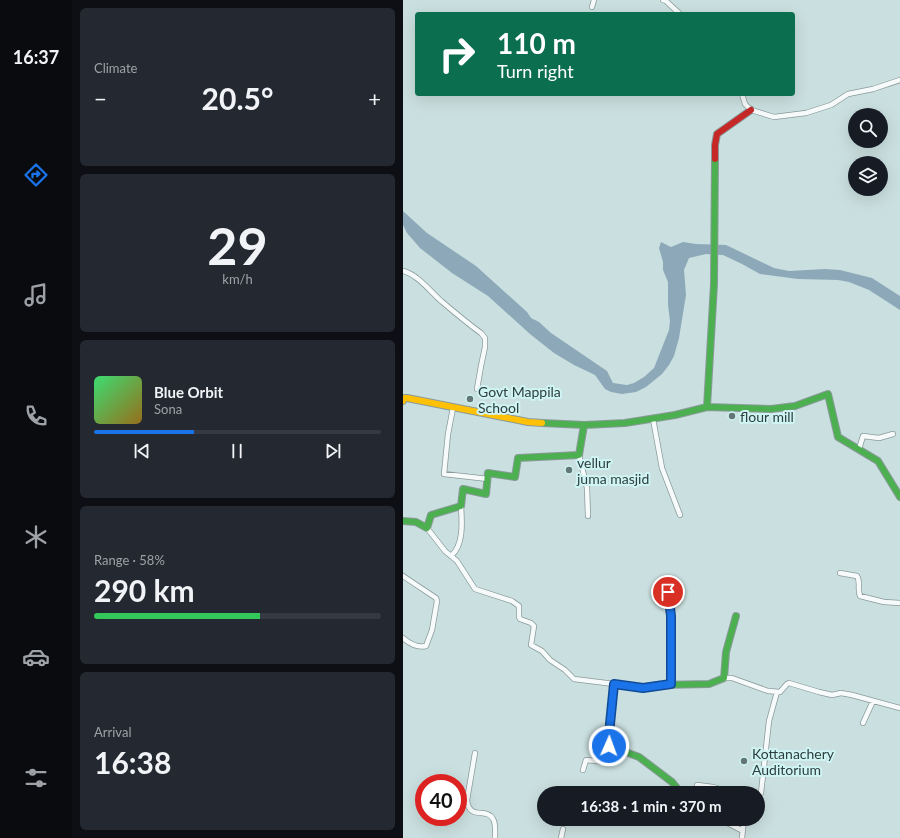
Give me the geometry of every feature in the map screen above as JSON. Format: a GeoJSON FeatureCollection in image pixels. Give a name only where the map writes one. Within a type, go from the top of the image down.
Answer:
{"type":"FeatureCollection","features":[{"type":"Feature","properties":{"kind":"street"},"geometry":{"type":"LineString","coordinates":[[592,7],[594,0]]}},
{"type":"Feature","properties":{"kind":"street"},"geometry":{"type":"LineString","coordinates":[[663,0],[678,12]]}},
{"type":"Feature","properties":{"kind":"street"},"geometry":{"type":"LineString","coordinates":[[743,96],[745,104],[751,110],[774,117],[806,113],[831,105],[848,94],[873,89],[900,80]]}},
{"type":"Feature","properties":{"kind":"street"},"geometry":{"type":"LineString","coordinates":[[707,407],[714,284],[716,228],[715,157],[717,137],[720,132],[751,110]]}},
{"type":"Feature","properties":{"kind":"street"},"geometry":{"type":"LineString","coordinates":[[403,272],[410,273],[417,277],[426,288],[481,333],[485,338],[485,348],[477,388]]}},
{"type":"Feature","properties":{"kind":"street"},"geometry":{"type":"LineString","coordinates":[[403,401],[404,398],[407,398],[528,422],[584,424],[625,423],[675,415],[707,407],[771,409],[795,406],[828,394],[833,407],[838,437],[878,461],[900,497]]}},
{"type":"Feature","properties":{"kind":"street"},"geometry":{"type":"LineString","coordinates":[[453,408],[448,434],[444,474],[515,477],[518,458],[579,455]]}},
{"type":"Feature","properties":{"kind":"street"},"geometry":{"type":"LineString","coordinates":[[653,419],[662,468],[680,515]]}},
{"type":"Feature","properties":{"kind":"street"},"geometry":{"type":"LineString","coordinates":[[584,424],[579,455],[587,488],[588,516]]}},
{"type":"Feature","properties":{"kind":"street"},"geometry":{"type":"LineString","coordinates":[[859,449],[863,436],[879,438],[893,434]]}},
{"type":"Feature","properties":{"kind":"street"},"geometry":{"type":"LineString","coordinates":[[451,556],[455,553],[460,540],[463,489],[486,494],[488,476]]}},
{"type":"Feature","properties":{"kind":"street"},"geometry":{"type":"LineString","coordinates":[[427,528],[431,515],[461,506]]}},
{"type":"Feature","properties":{"kind":"street"},"geometry":{"type":"LineString","coordinates":[[403,521],[415,520],[427,528],[445,551],[457,561],[475,589],[512,601],[519,606],[520,619],[531,623],[533,626],[531,645],[542,651],[574,679],[643,688],[671,684],[709,684],[724,678],[737,679],[768,691],[777,692],[780,692],[789,683],[832,695],[841,693],[852,695],[900,708]]}},
{"type":"Feature","properties":{"kind":"street"},"geometry":{"type":"LineString","coordinates":[[840,573],[857,576],[859,579],[858,592],[860,596],[900,604]]}},
{"type":"Feature","properties":{"kind":"street"},"geometry":{"type":"LineString","coordinates":[[403,576],[436,598],[437,601],[434,624],[426,646],[421,647],[412,645],[403,638]]}},
{"type":"Feature","properties":{"kind":"street"},"geometry":{"type":"LineString","coordinates":[[668,592],[671,616],[671,684]]}},
{"type":"Feature","properties":{"kind":"street"},"geometry":{"type":"LineString","coordinates":[[724,678],[727,652],[736,616]]}},
{"type":"Feature","properties":{"kind":"street"},"geometry":{"type":"LineString","coordinates":[[583,770],[586,760],[588,759],[603,763],[606,762],[609,746],[614,684]]}},
{"type":"Feature","properties":{"kind":"street"},"geometry":{"type":"LineString","coordinates":[[762,786],[769,721],[777,692]]}},
{"type":"Feature","properties":{"kind":"street"},"geometry":{"type":"LineString","coordinates":[[863,723],[873,701]]}},
{"type":"Feature","properties":{"kind":"street"},"geometry":{"type":"LineString","coordinates":[[609,746],[639,757],[675,786]]}},
{"type":"Feature","properties":{"kind":"street"},"geometry":{"type":"LineString","coordinates":[[475,753],[467,800],[468,807],[472,812],[490,815],[493,819],[495,838]]}},
{"type":"Feature","properties":{"kind":"street"},"geometry":{"type":"LineString","coordinates":[[697,785],[705,786]]}},
{"type":"Feature","properties":{"kind":"street"},"geometry":{"type":"LineString","coordinates":[[734,826],[743,831]]}},
{"type":"Feature","properties":{"kind":"street"},"geometry":{"type":"LineString","coordinates":[[742,838],[743,826]]}},
{"type":"Feature","properties":{"kind":"street"},"geometry":{"type":"LineString","coordinates":[[561,838],[563,829]]}},
{"type":"Feature","properties":{"kind":"water"},"geometry":{"type":"Polygon","coordinates":[[[403,211],[427,233],[476,266],[527,312],[531,318],[539,322],[551,333],[607,371],[613,383],[627,385],[634,383],[654,368],[669,330],[668,282],[663,270],[663,262],[659,248],[661,242],[671,247],[683,242],[726,245],[774,268],[789,271],[825,269],[840,270],[872,278],[900,296],[900,310],[869,290],[849,282],[838,280],[798,279],[760,274],[723,255],[706,254],[689,258],[684,270],[686,295],[679,338],[674,356],[669,365],[662,374],[646,387],[636,392],[622,394],[611,392],[605,389],[595,375],[554,353],[530,334],[488,296],[452,273],[420,248],[407,233],[403,225],[403,211]]]}},
{"type":"Feature","properties":{"kind":"traffic: fast"},"geometry":{"type":"LineString","coordinates":[[707,407],[714,284],[715,159]]}},
{"type":"Feature","properties":{"kind":"traffic: fast"},"geometry":{"type":"LineString","coordinates":[[542,423],[585,425],[625,423],[675,415],[707,407],[771,409],[795,406],[828,394],[838,437],[878,461],[900,497]]}},
{"type":"Feature","properties":{"kind":"traffic: fast"},"geometry":{"type":"LineString","coordinates":[[403,521],[416,522],[427,528],[431,515],[461,506],[463,489],[486,494],[488,473],[515,477],[518,458],[579,455],[584,425]]}},
{"type":"Feature","properties":{"kind":"traffic: fast"},"geometry":{"type":"LineString","coordinates":[[675,786],[639,757],[609,746],[614,684],[644,688],[660,685],[709,684],[724,678],[726,652],[736,616]]}},
{"type":"Feature","properties":{"kind":"traffic: slow"},"geometry":{"type":"LineString","coordinates":[[403,401],[404,398],[407,398],[528,422],[542,423]]}},
{"type":"Feature","properties":{"kind":"traffic: jam"},"geometry":{"type":"LineString","coordinates":[[715,159],[717,134],[751,110]]}},
{"type":"Feature","properties":{"kind":"place","name":"Govt Mappila School"},"geometry":{"type":"Point","coordinates":[470,399]}},
{"type":"Feature","properties":{"kind":"place","name":"flour mill"},"geometry":{"type":"Point","coordinates":[732,416]}},
{"type":"Feature","properties":{"kind":"place","name":"vellur juma masjid"},"geometry":{"type":"Point","coordinates":[569,470]}},
{"type":"Feature","properties":{"kind":"place","name":"Kottanachery Auditorium"},"geometry":{"type":"Point","coordinates":[744,761]}},
{"type":"Feature","properties":{"kind":"route"},"geometry":{"type":"LineString","coordinates":[[609,746],[614,684],[637,688],[651,688],[671,684],[671,616],[668,592]]}}]}
